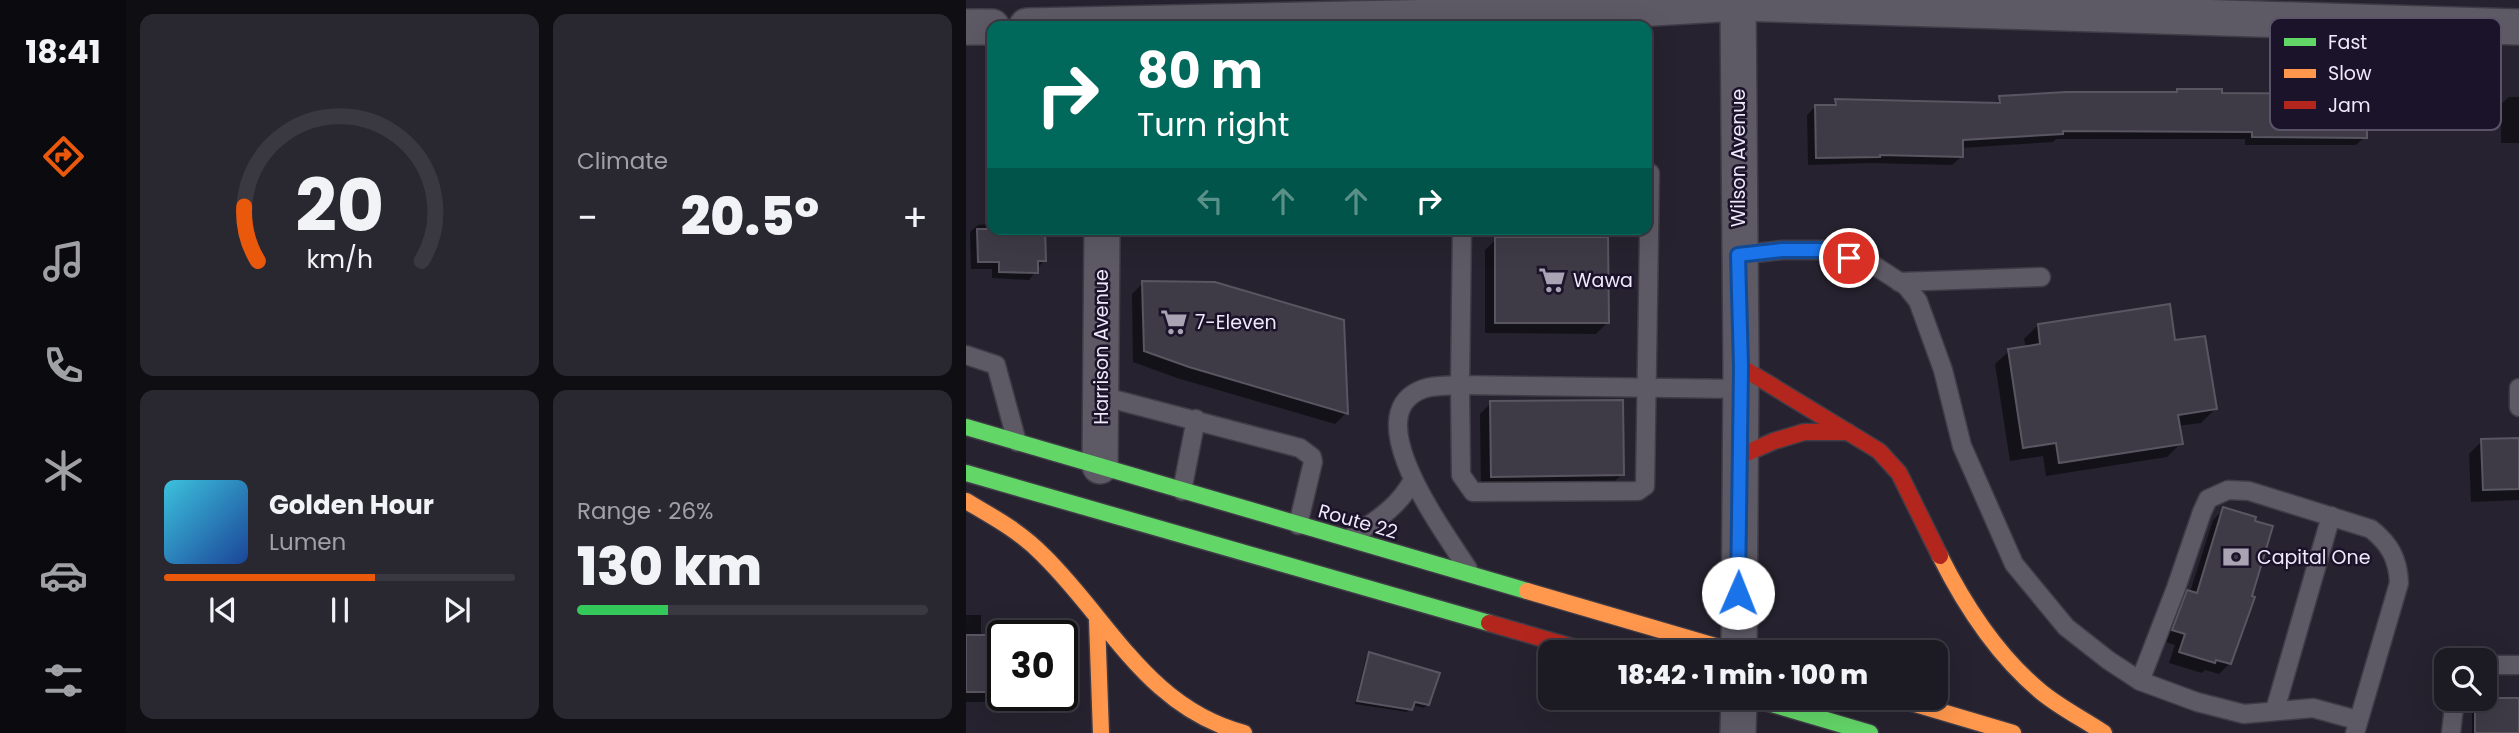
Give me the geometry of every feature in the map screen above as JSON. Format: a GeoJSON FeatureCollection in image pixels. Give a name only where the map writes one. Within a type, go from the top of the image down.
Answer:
{"type":"FeatureCollection","features":[{"type":"Feature","properties":{"kind":"highway"},"geometry":{"type":"LineString","coordinates":[[1740,378],[1880,451],[1899,473],[1945,566],[2001,654],[2041,692],[2077,718],[2104,733]]}},
{"type":"Feature","properties":{"kind":"highway","name":"Route 22"},"geometry":{"type":"LineString","coordinates":[[966,427],[1694,640]]}},
{"type":"Feature","properties":{"kind":"highway"},"geometry":{"type":"LineString","coordinates":[[1740,456],[1774,441],[1804,432],[1848,432]]}},
{"type":"Feature","properties":{"kind":"highway"},"geometry":{"type":"LineString","coordinates":[[966,472],[1549,640]]}},
{"type":"Feature","properties":{"kind":"highway"},"geometry":{"type":"LineString","coordinates":[[966,501],[1020,533],[1056,568],[1097,621],[1172,699],[1211,723],[1244,733]]}},
{"type":"Feature","properties":{"kind":"highway"},"geometry":{"type":"LineString","coordinates":[[1097,621],[1101,733]]}},
{"type":"Feature","properties":{"kind":"highway"},"geometry":{"type":"LineString","coordinates":[[1792,710],[1870,733]]}},
{"type":"Feature","properties":{"kind":"highway"},"geometry":{"type":"LineString","coordinates":[[1935,710],[2013,733]]}},
{"type":"Feature","properties":{"kind":"street"},"geometry":{"type":"LineString","coordinates":[[1070,21],[1104,17],[1535,15],[1738,1],[2270,19]]}},
{"type":"Feature","properties":{"kind":"street","name":"Wilson Avenue"},"geometry":{"type":"LineString","coordinates":[[1738,1],[1739,640]]}},
{"type":"Feature","properties":{"kind":"street"},"geometry":{"type":"LineString","coordinates":[[2501,26],[2519,27]]}},
{"type":"Feature","properties":{"kind":"street"},"geometry":{"type":"LineString","coordinates":[[966,27],[987,27]]}},
{"type":"Feature","properties":{"kind":"street","name":"Harrison Avenue"},"geometry":{"type":"LineString","coordinates":[[1100,466],[1102,235]]}},
{"type":"Feature","properties":{"kind":"street"},"geometry":{"type":"LineString","coordinates":[[1738,710],[1738,733]]}},
{"type":"Feature","properties":{"kind":"lane"},"geometry":{"type":"LineString","coordinates":[[1462,235],[1461,475],[1473,492],[1509,485],[1604,485],[1638,491],[1645,486],[1649,235]]}},
{"type":"Feature","properties":{"kind":"lane"},"geometry":{"type":"LineString","coordinates":[[1738,255],[1782,250],[1823,250],[1875,266],[1906,286],[1918,301],[1943,370],[1962,446],[2014,564],[2066,627],[2140,681],[2197,702],[2244,714],[2313,708],[2356,727],[2399,583],[2398,566],[2387,542],[2371,529],[2249,491],[2228,489],[2208,499],[2140,681]]}},
{"type":"Feature","properties":{"kind":"lane"},"geometry":{"type":"LineString","coordinates":[[1899,282],[2041,277]]}},
{"type":"Feature","properties":{"kind":"lane"},"geometry":{"type":"LineString","coordinates":[[966,355],[996,365],[1017,442]]}},
{"type":"Feature","properties":{"kind":"lane"},"geometry":{"type":"LineString","coordinates":[[1473,576],[1413,480],[1399,442],[1397,420],[1401,407],[1410,397],[1424,388],[1461,385],[1509,394],[1605,394],[1740,378]]}},
{"type":"Feature","properties":{"kind":"lane"},"geometry":{"type":"LineString","coordinates":[[2519,388],[2519,407]]}},
{"type":"Feature","properties":{"kind":"lane"},"geometry":{"type":"LineString","coordinates":[[1101,396],[1300,448],[1312,457],[1313,462],[1298,525]]}},
{"type":"Feature","properties":{"kind":"lane"},"geometry":{"type":"LineString","coordinates":[[1182,491],[1196,419]]}},
{"type":"Feature","properties":{"kind":"lane"},"geometry":{"type":"LineString","coordinates":[[1348,540],[1390,512],[1403,498],[1413,480]]}},
{"type":"Feature","properties":{"kind":"lane"},"geometry":{"type":"LineString","coordinates":[[2275,710],[2331,516]]}},
{"type":"Feature","properties":{"kind":"lane"},"geometry":{"type":"LineString","coordinates":[[2497,665],[2519,665]]}},
{"type":"Feature","properties":{"kind":"lane"},"geometry":{"type":"LineString","coordinates":[[2451,733],[2454,711]]}},
{"type":"Feature","properties":{"kind":"building"},"geometry":{"type":"Polygon","coordinates":[[[2177,89],[2222,89],[2222,93],[2270,93],[2270,130],[2367,130],[2367,138],[2252,137],[2252,132],[2063,131],[2063,134],[1963,140],[1963,157],[1880,155],[1816,158],[1815,105],[1836,105],[1835,99],[2000,103],[1999,96],[2066,92],[2177,92],[2177,89]]]}},
{"type":"Feature","properties":{"kind":"building"},"geometry":{"type":"Polygon","coordinates":[[[977,229],[987,229],[987,235],[1045,235],[1046,261],[1038,261],[1038,273],[999,272],[999,262],[978,262],[977,229]]]}},
{"type":"Feature","properties":{"kind":"building","name":"Wawa"},"geometry":{"type":"Polygon","coordinates":[[[1495,237],[1608,237],[1609,323],[1495,323],[1495,237]]]}},
{"type":"Feature","properties":{"kind":"building"},"geometry":{"type":"Polygon","coordinates":[[[1142,281],[1215,282],[1344,320],[1348,414],[1144,351],[1142,281]]]}},
{"type":"Feature","properties":{"kind":"building"},"geometry":{"type":"Polygon","coordinates":[[[2170,304],[2175,340],[2205,336],[2217,409],[2178,415],[2183,444],[2059,463],[2056,443],[2023,448],[2008,349],[2040,344],[2038,324],[2170,304]]]}},
{"type":"Feature","properties":{"kind":"building"},"geometry":{"type":"Polygon","coordinates":[[[1623,400],[1624,475],[1491,477],[1490,401],[1623,400]]]}},
{"type":"Feature","properties":{"kind":"building"},"geometry":{"type":"Polygon","coordinates":[[[2519,438],[2519,489],[2483,490],[2481,439],[2519,438]]]}},
{"type":"Feature","properties":{"kind":"building","name":"Capital One"},"geometry":{"type":"Polygon","coordinates":[[[2223,507],[2256,517],[2255,521],[2273,526],[2252,596],[2255,597],[2231,664],[2216,660],[2215,663],[2179,652],[2185,634],[2172,630],[2187,590],[2197,593],[2223,507]]]}},
{"type":"Feature","properties":{"kind":"building"},"geometry":{"type":"Polygon","coordinates":[[[966,635],[987,635],[987,692],[966,692],[966,635]]]}},
{"type":"Feature","properties":{"kind":"building"},"geometry":{"type":"Polygon","coordinates":[[[1369,652],[1440,673],[1429,705],[1415,702],[1412,710],[1357,701],[1369,652]]]}},
{"type":"Feature","properties":{"kind":"building"},"geometry":{"type":"Polygon","coordinates":[[[2497,698],[2519,698],[2519,733],[2475,733],[2475,711],[2497,711],[2497,698]]]}},
{"type":"Feature","properties":{"kind":"traffic: fast"},"geometry":{"type":"LineString","coordinates":[[966,427],[1527,591]]}},
{"type":"Feature","properties":{"kind":"traffic: fast"},"geometry":{"type":"LineString","coordinates":[[966,473],[1489,623]]}},
{"type":"Feature","properties":{"kind":"traffic: fast"},"geometry":{"type":"LineString","coordinates":[[1792,710],[1870,733]]}},
{"type":"Feature","properties":{"kind":"traffic: slow"},"geometry":{"type":"LineString","coordinates":[[966,501],[1035,547],[1156,683],[1182,704],[1211,721],[1244,733]]}},
{"type":"Feature","properties":{"kind":"traffic: slow"},"geometry":{"type":"LineString","coordinates":[[1940,556],[1971,611],[2010,662],[2047,697],[2104,733]]}},
{"type":"Feature","properties":{"kind":"traffic: slow"},"geometry":{"type":"LineString","coordinates":[[1527,591],[1695,640]]}},
{"type":"Feature","properties":{"kind":"traffic: slow"},"geometry":{"type":"LineString","coordinates":[[1097,621],[1101,733]]}},
{"type":"Feature","properties":{"kind":"traffic: slow"},"geometry":{"type":"LineString","coordinates":[[1935,710],[2013,733]]}},
{"type":"Feature","properties":{"kind":"traffic: jam"},"geometry":{"type":"LineString","coordinates":[[1741,367],[1879,451],[1899,473],[1940,556]]}},
{"type":"Feature","properties":{"kind":"traffic: jam"},"geometry":{"type":"LineString","coordinates":[[1740,456],[1774,441],[1804,432],[1848,432]]}},
{"type":"Feature","properties":{"kind":"traffic: jam"},"geometry":{"type":"LineString","coordinates":[[1489,623],[1548,640]]}},
{"type":"Feature","properties":{"kind":"place","name":"Wawa"},"geometry":{"type":"Point","coordinates":[1552,280]}},
{"type":"Feature","properties":{"kind":"place","name":"7-Eleven"},"geometry":{"type":"Point","coordinates":[1174,322]}},
{"type":"Feature","properties":{"kind":"place","name":"Capital One"},"geometry":{"type":"Point","coordinates":[2236,557]}},
{"type":"Feature","properties":{"kind":"route"},"geometry":{"type":"LineString","coordinates":[[1738,593],[1741,367],[1738,255],[1782,250],[1823,250],[1849,258]]}}]}
